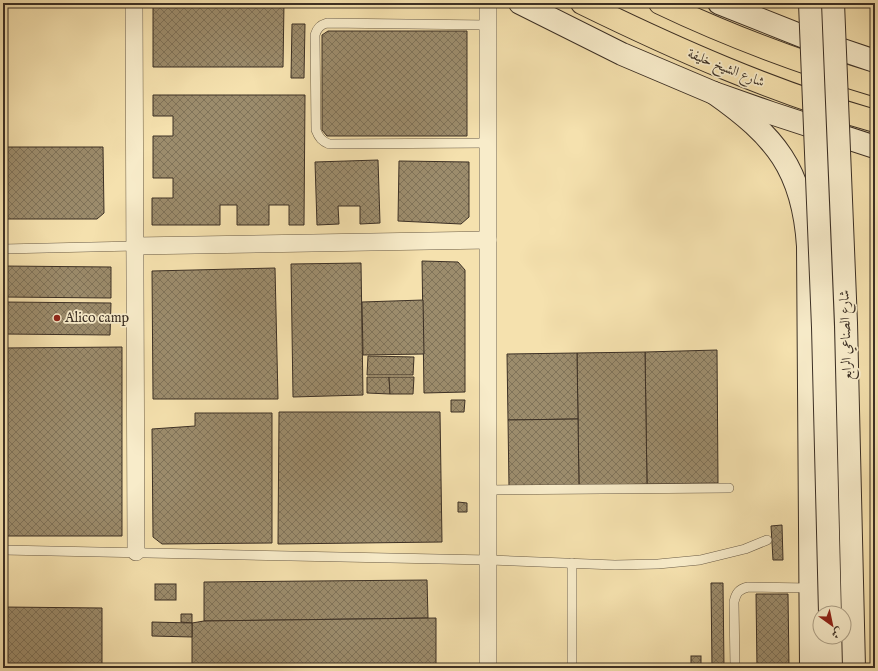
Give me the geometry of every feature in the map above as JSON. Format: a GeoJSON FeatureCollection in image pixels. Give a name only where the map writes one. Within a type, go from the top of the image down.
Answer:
{"type":"FeatureCollection","features":[{"type":"Feature","properties":{"kind":"highway","name":"شارع الشيخ خليفة"},"geometry":{"type":"LineString","coordinates":[[582,3],[664,42],[738,74],[875,121]]}},
{"type":"Feature","properties":{"kind":"highway"},"geometry":{"type":"LineString","coordinates":[[660,3],[758,45],[830,71],[875,85]]}},
{"type":"Feature","properties":{"kind":"main road"},"geometry":{"type":"LineString","coordinates":[[520,3],[622,54],[714,93],[808,126],[875,147]]}},
{"type":"Feature","properties":{"kind":"main road"},"geometry":{"type":"LineString","coordinates":[[719,3],[807,38],[875,61]]}},
{"type":"Feature","properties":{"kind":"main road","name":"شارع الصناعي الرابع"},"geometry":{"type":"LineString","coordinates":[[810,3],[823,326],[830,605]]}},
{"type":"Feature","properties":{"kind":"main road","name":"شارع الصناعي الرابع"},"geometry":{"type":"LineString","coordinates":[[834,3],[846,322],[854,668]]}},
{"type":"Feature","properties":{"kind":"main road"},"geometry":{"type":"LineString","coordinates":[[714,93],[750,119],[764,133],[788,165],[803,205],[808,246],[811,668]]}},
{"type":"Feature","properties":{"kind":"main road"},"geometry":{"type":"LineString","coordinates":[[831,645],[831,668]]}},
{"type":"Feature","properties":{"kind":"street"},"geometry":{"type":"LineString","coordinates":[[134,3],[136,552]]}},
{"type":"Feature","properties":{"kind":"street"},"geometry":{"type":"LineString","coordinates":[[488,3],[488,668]]}},
{"type":"Feature","properties":{"kind":"street"},"geometry":{"type":"LineString","coordinates":[[135,246],[488,240]]}},
{"type":"Feature","properties":{"kind":"lane"},"geometry":{"type":"LineString","coordinates":[[488,24],[327,23],[321,25],[317,29],[316,35],[316,130],[318,137],[323,142],[330,144],[488,143]]}},
{"type":"Feature","properties":{"kind":"lane"},"geometry":{"type":"LineString","coordinates":[[3,249],[135,246]]}},
{"type":"Feature","properties":{"kind":"lane"},"geometry":{"type":"LineString","coordinates":[[488,490],[729,488]]}},
{"type":"Feature","properties":{"kind":"lane"},"geometry":{"type":"LineString","coordinates":[[3,550],[488,560],[615,565],[700,560],[745,549],[767,540]]}},
{"type":"Feature","properties":{"kind":"lane"},"geometry":{"type":"LineString","coordinates":[[572,563],[572,668]]}},
{"type":"Feature","properties":{"kind":"lane"},"geometry":{"type":"LineString","coordinates":[[735,668],[734,602],[738,591],[748,587],[810,588]]}},
{"type":"Feature","properties":{"kind":"building"},"geometry":{"type":"Polygon","coordinates":[[[153,3],[284,3],[283,67],[153,67],[153,3]]]}},
{"type":"Feature","properties":{"kind":"building"},"geometry":{"type":"Polygon","coordinates":[[[292,24],[305,24],[304,78],[291,78],[292,24]]]}},
{"type":"Feature","properties":{"kind":"building"},"geometry":{"type":"Polygon","coordinates":[[[328,31],[467,31],[467,136],[327,136],[322,130],[322,35],[328,31]]]}},
{"type":"Feature","properties":{"kind":"building"},"geometry":{"type":"Polygon","coordinates":[[[153,95],[305,95],[304,225],[289,225],[289,205],[269,205],[269,225],[237,225],[237,205],[220,205],[220,225],[152,225],[152,198],[173,198],[173,178],[153,178],[153,136],[173,136],[173,116],[153,116],[153,95]]]}},
{"type":"Feature","properties":{"kind":"building"},"geometry":{"type":"Polygon","coordinates":[[[3,147],[103,147],[104,213],[97,219],[3,219],[3,147]]]}},
{"type":"Feature","properties":{"kind":"building"},"geometry":{"type":"Polygon","coordinates":[[[378,160],[380,223],[360,224],[360,206],[338,206],[339,224],[317,225],[315,162],[378,160]]]}},
{"type":"Feature","properties":{"kind":"building"},"geometry":{"type":"Polygon","coordinates":[[[399,161],[469,162],[469,217],[461,224],[398,221],[399,161]]]}},
{"type":"Feature","properties":{"kind":"building"},"geometry":{"type":"Polygon","coordinates":[[[422,261],[458,262],[465,270],[465,392],[424,393],[422,261]]]}},
{"type":"Feature","properties":{"kind":"building"},"geometry":{"type":"Polygon","coordinates":[[[361,263],[363,395],[293,397],[291,264],[361,263]]]}},
{"type":"Feature","properties":{"kind":"building","name":"Alico camp"},"geometry":{"type":"Polygon","coordinates":[[[3,266],[111,267],[111,298],[3,297],[3,266]]]}},
{"type":"Feature","properties":{"kind":"building"},"geometry":{"type":"Polygon","coordinates":[[[275,268],[278,399],[153,399],[152,271],[275,268]]]}},
{"type":"Feature","properties":{"kind":"building"},"geometry":{"type":"Polygon","coordinates":[[[423,300],[424,354],[363,355],[362,302],[423,300]]]}},
{"type":"Feature","properties":{"kind":"building","name":"Alico camp"},"geometry":{"type":"Polygon","coordinates":[[[3,302],[111,303],[110,335],[3,334],[3,302]]]}},
{"type":"Feature","properties":{"kind":"building"},"geometry":{"type":"Polygon","coordinates":[[[122,347],[122,536],[3,536],[3,348],[122,347]]]}},
{"type":"Feature","properties":{"kind":"building"},"geometry":{"type":"Polygon","coordinates":[[[717,350],[718,483],[647,484],[645,352],[717,350]]]}},
{"type":"Feature","properties":{"kind":"building"},"geometry":{"type":"Polygon","coordinates":[[[645,352],[647,484],[579,486],[577,353],[645,352]]]}},
{"type":"Feature","properties":{"kind":"building"},"geometry":{"type":"Polygon","coordinates":[[[577,353],[578,419],[508,420],[507,354],[577,353]]]}},
{"type":"Feature","properties":{"kind":"building"},"geometry":{"type":"Polygon","coordinates":[[[368,356],[414,357],[413,375],[367,375],[368,356]]]}},
{"type":"Feature","properties":{"kind":"building"},"geometry":{"type":"Polygon","coordinates":[[[367,377],[389,377],[390,394],[367,393],[367,377]]]}},
{"type":"Feature","properties":{"kind":"building"},"geometry":{"type":"Polygon","coordinates":[[[389,377],[414,377],[413,394],[390,394],[389,377]]]}},
{"type":"Feature","properties":{"kind":"building"},"geometry":{"type":"Polygon","coordinates":[[[451,400],[465,400],[464,412],[451,412],[451,400]]]}},
{"type":"Feature","properties":{"kind":"building"},"geometry":{"type":"Polygon","coordinates":[[[279,412],[440,412],[442,542],[278,544],[279,412]]]}},
{"type":"Feature","properties":{"kind":"building"},"geometry":{"type":"Polygon","coordinates":[[[195,413],[272,413],[272,543],[162,544],[153,537],[152,429],[195,426],[195,413]]]}},
{"type":"Feature","properties":{"kind":"building"},"geometry":{"type":"Polygon","coordinates":[[[578,419],[579,486],[509,487],[508,420],[578,419]]]}},
{"type":"Feature","properties":{"kind":"building"},"geometry":{"type":"Polygon","coordinates":[[[458,502],[467,503],[467,512],[458,512],[458,502]]]}},
{"type":"Feature","properties":{"kind":"building"},"geometry":{"type":"Polygon","coordinates":[[[782,525],[783,560],[773,560],[771,526],[782,525]]]}},
{"type":"Feature","properties":{"kind":"building"},"geometry":{"type":"Polygon","coordinates":[[[427,580],[428,618],[204,621],[204,582],[427,580]]]}},
{"type":"Feature","properties":{"kind":"building"},"geometry":{"type":"Polygon","coordinates":[[[711,583],[723,583],[724,668],[712,668],[711,583]]]}},
{"type":"Feature","properties":{"kind":"building"},"geometry":{"type":"Polygon","coordinates":[[[155,584],[176,584],[176,600],[155,600],[155,584]]]}},
{"type":"Feature","properties":{"kind":"building"},"geometry":{"type":"Polygon","coordinates":[[[756,594],[788,594],[789,668],[757,668],[756,594]]]}},
{"type":"Feature","properties":{"kind":"building"},"geometry":{"type":"Polygon","coordinates":[[[3,607],[102,608],[102,668],[3,668],[3,607]]]}},
{"type":"Feature","properties":{"kind":"building"},"geometry":{"type":"Polygon","coordinates":[[[181,614],[192,614],[192,623],[181,622],[181,614]]]}},
{"type":"Feature","properties":{"kind":"building"},"geometry":{"type":"Polygon","coordinates":[[[436,618],[436,668],[192,668],[192,623],[204,621],[436,618]]]}},
{"type":"Feature","properties":{"kind":"building"},"geometry":{"type":"Polygon","coordinates":[[[152,622],[192,623],[192,637],[152,636],[152,622]]]}},
{"type":"Feature","properties":{"kind":"building"},"geometry":{"type":"Polygon","coordinates":[[[691,656],[701,656],[701,668],[691,668],[691,656]]]}},
{"type":"Feature","properties":{"kind":"place","name":"Alico camp"},"geometry":{"type":"Point","coordinates":[57,318]}}]}
